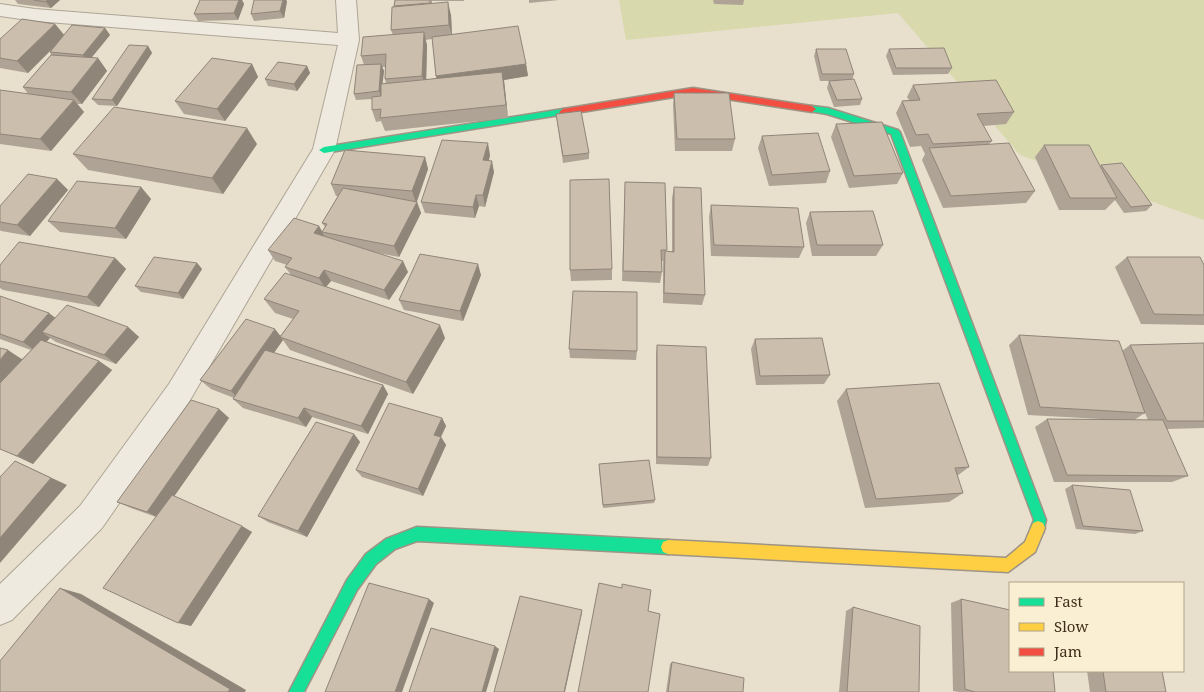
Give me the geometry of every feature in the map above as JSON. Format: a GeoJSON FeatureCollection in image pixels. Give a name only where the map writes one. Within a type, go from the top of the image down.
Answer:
{"type":"FeatureCollection","features":[{"type":"Feature","properties":{"kind":"street"},"geometry":{"type":"LineString","coordinates":[[0,608],[91,517],[179,393],[324,150],[349,40],[346,0]]}},
{"type":"Feature","properties":{"kind":"street"},"geometry":{"type":"LineString","coordinates":[[0,10],[35,15],[349,40]]}},
{"type":"Feature","properties":{"kind":"street"},"geometry":{"type":"LineString","coordinates":[[18,33],[35,15]]}},
{"type":"Feature","properties":{"kind":"street"},"geometry":{"type":"LineString","coordinates":[[296,692],[352,585],[371,559],[391,544],[417,534],[1008,565],[1029,551],[1040,520],[895,132],[828,111],[693,91],[324,150]]}},
{"type":"Feature","properties":{"kind":"green space"},"geometry":{"type":"Polygon","coordinates":[[[619,0],[1204,0],[1204,220],[1020,155],[898,13],[626,40],[619,0]]]}},
{"type":"Feature","properties":{"kind":"building"},"geometry":{"type":"Polygon","coordinates":[[[200,0],[239,0],[234,13],[194,14],[200,0]]]}},
{"type":"Feature","properties":{"kind":"building"},"geometry":{"type":"Polygon","coordinates":[[[254,0],[283,0],[280,11],[251,14],[254,0]]]}},
{"type":"Feature","properties":{"kind":"building"},"geometry":{"type":"Polygon","coordinates":[[[395,0],[430,0],[430,3],[394,6],[395,0]]]}},
{"type":"Feature","properties":{"kind":"building"},"geometry":{"type":"Polygon","coordinates":[[[448,2],[449,25],[391,30],[392,7],[448,2]]]}},
{"type":"Feature","properties":{"kind":"building"},"geometry":{"type":"Polygon","coordinates":[[[22,19],[55,24],[17,61],[0,58],[0,39],[22,19]]]}},
{"type":"Feature","properties":{"kind":"building"},"geometry":{"type":"Polygon","coordinates":[[[72,25],[105,28],[83,55],[50,52],[72,25]]]}},
{"type":"Feature","properties":{"kind":"building"},"geometry":{"type":"Polygon","coordinates":[[[518,26],[526,64],[436,76],[432,37],[518,26]]]}},
{"type":"Feature","properties":{"kind":"building"},"geometry":{"type":"Polygon","coordinates":[[[424,32],[422,76],[385,79],[386,54],[361,56],[363,37],[424,32]]]}},
{"type":"Feature","properties":{"kind":"building"},"geometry":{"type":"Polygon","coordinates":[[[129,45],[148,46],[112,100],[92,99],[129,45]]]}},
{"type":"Feature","properties":{"kind":"building"},"geometry":{"type":"Polygon","coordinates":[[[944,48],[952,68],[896,68],[889,49],[944,48]]]}},
{"type":"Feature","properties":{"kind":"building"},"geometry":{"type":"Polygon","coordinates":[[[816,49],[846,49],[854,74],[822,74],[816,49]]]}},
{"type":"Feature","properties":{"kind":"building"},"geometry":{"type":"Polygon","coordinates":[[[51,55],[98,58],[71,92],[23,87],[51,55]]]}},
{"type":"Feature","properties":{"kind":"building"},"geometry":{"type":"Polygon","coordinates":[[[212,58],[252,64],[217,109],[175,101],[212,58]]]}},
{"type":"Feature","properties":{"kind":"building"},"geometry":{"type":"Polygon","coordinates":[[[278,62],[307,66],[294,84],[265,79],[278,62]]]}},
{"type":"Feature","properties":{"kind":"building"},"geometry":{"type":"Polygon","coordinates":[[[381,64],[379,91],[354,94],[357,65],[381,64]]]}},
{"type":"Feature","properties":{"kind":"building"},"geometry":{"type":"Polygon","coordinates":[[[502,72],[506,105],[380,118],[381,109],[372,110],[372,97],[381,96],[381,84],[502,72]]]}},
{"type":"Feature","properties":{"kind":"building"},"geometry":{"type":"Polygon","coordinates":[[[854,79],[862,99],[837,100],[829,81],[854,79]]]}},
{"type":"Feature","properties":{"kind":"building"},"geometry":{"type":"Polygon","coordinates":[[[996,80],[1014,112],[977,114],[992,141],[933,144],[928,134],[916,135],[902,101],[920,100],[913,85],[996,80]]]}},
{"type":"Feature","properties":{"kind":"building"},"geometry":{"type":"Polygon","coordinates":[[[0,90],[74,100],[40,139],[0,134],[0,90]]]}},
{"type":"Feature","properties":{"kind":"building"},"geometry":{"type":"Polygon","coordinates":[[[674,93],[729,93],[735,139],[677,139],[674,93]]]}},
{"type":"Feature","properties":{"kind":"building"},"geometry":{"type":"Polygon","coordinates":[[[114,107],[247,128],[212,178],[73,154],[114,107]]]}},
{"type":"Feature","properties":{"kind":"building"},"geometry":{"type":"Polygon","coordinates":[[[581,111],[589,153],[563,156],[556,114],[581,111]]]}},
{"type":"Feature","properties":{"kind":"building"},"geometry":{"type":"Polygon","coordinates":[[[882,122],[903,173],[854,176],[836,124],[882,122]]]}},
{"type":"Feature","properties":{"kind":"building"},"geometry":{"type":"Polygon","coordinates":[[[818,133],[830,171],[772,175],[762,136],[818,133]]]}},
{"type":"Feature","properties":{"kind":"building"},"geometry":{"type":"Polygon","coordinates":[[[442,140],[488,143],[483,160],[492,161],[483,195],[476,195],[473,207],[421,202],[442,140]]]}},
{"type":"Feature","properties":{"kind":"building"},"geometry":{"type":"Polygon","coordinates":[[[1009,143],[1035,191],[951,196],[929,148],[1009,143]]]}},
{"type":"Feature","properties":{"kind":"building"},"geometry":{"type":"Polygon","coordinates":[[[1044,145],[1089,145],[1117,198],[1070,198],[1044,145]]]}},
{"type":"Feature","properties":{"kind":"building"},"geometry":{"type":"Polygon","coordinates":[[[345,150],[425,157],[412,191],[331,184],[345,150]]]}},
{"type":"Feature","properties":{"kind":"building"},"geometry":{"type":"Polygon","coordinates":[[[1122,163],[1152,205],[1131,207],[1101,165],[1122,163]]]}},
{"type":"Feature","properties":{"kind":"building"},"geometry":{"type":"Polygon","coordinates":[[[28,174],[57,179],[17,225],[0,222],[0,206],[28,174]]]}},
{"type":"Feature","properties":{"kind":"building"},"geometry":{"type":"Polygon","coordinates":[[[609,179],[612,269],[570,270],[570,180],[609,179]]]}},
{"type":"Feature","properties":{"kind":"building"},"geometry":{"type":"Polygon","coordinates":[[[77,181],[141,187],[115,228],[48,221],[77,181]]]}},
{"type":"Feature","properties":{"kind":"building"},"geometry":{"type":"Polygon","coordinates":[[[625,182],[665,183],[667,250],[661,250],[662,272],[623,271],[625,182]]]}},
{"type":"Feature","properties":{"kind":"building"},"geometry":{"type":"Polygon","coordinates":[[[674,187],[701,188],[705,295],[664,293],[665,251],[674,252],[674,187]]]}},
{"type":"Feature","properties":{"kind":"building"},"geometry":{"type":"Polygon","coordinates":[[[343,188],[417,202],[394,246],[322,232],[327,224],[322,223],[343,188]]]}},
{"type":"Feature","properties":{"kind":"building"},"geometry":{"type":"Polygon","coordinates":[[[711,205],[798,208],[804,247],[714,245],[711,205]]]}},
{"type":"Feature","properties":{"kind":"building"},"geometry":{"type":"Polygon","coordinates":[[[873,211],[883,245],[817,245],[810,212],[873,211]]]}},
{"type":"Feature","properties":{"kind":"building"},"geometry":{"type":"Polygon","coordinates":[[[294,218],[319,226],[314,233],[403,261],[384,290],[324,270],[319,278],[285,267],[292,258],[268,250],[294,218]]]}},
{"type":"Feature","properties":{"kind":"building"},"geometry":{"type":"Polygon","coordinates":[[[19,242],[115,258],[87,297],[0,281],[0,265],[19,242]]]}},
{"type":"Feature","properties":{"kind":"building"},"geometry":{"type":"Polygon","coordinates":[[[420,254],[478,264],[460,311],[399,300],[420,254]]]}},
{"type":"Feature","properties":{"kind":"building"},"geometry":{"type":"Polygon","coordinates":[[[154,257],[197,263],[178,293],[135,286],[154,257]]]}},
{"type":"Feature","properties":{"kind":"building"},"geometry":{"type":"Polygon","coordinates":[[[1127,257],[1200,257],[1204,265],[1204,315],[1154,314],[1127,257]]]}},
{"type":"Feature","properties":{"kind":"building"},"geometry":{"type":"Polygon","coordinates":[[[285,273],[440,325],[406,382],[280,337],[299,311],[264,299],[285,273]]]}},
{"type":"Feature","properties":{"kind":"building"},"geometry":{"type":"Polygon","coordinates":[[[573,291],[637,292],[637,351],[569,349],[573,291]]]}},
{"type":"Feature","properties":{"kind":"building"},"geometry":{"type":"Polygon","coordinates":[[[0,296],[49,313],[23,342],[0,334],[0,296]]]}},
{"type":"Feature","properties":{"kind":"building"},"geometry":{"type":"Polygon","coordinates":[[[67,305],[128,327],[104,355],[42,332],[67,305]]]}},
{"type":"Feature","properties":{"kind":"building"},"geometry":{"type":"Polygon","coordinates":[[[246,319],[275,329],[231,391],[200,380],[246,319]]]}},
{"type":"Feature","properties":{"kind":"building"},"geometry":{"type":"Polygon","coordinates":[[[1019,335],[1119,341],[1145,413],[1040,407],[1019,335]]]}},
{"type":"Feature","properties":{"kind":"building"},"geometry":{"type":"Polygon","coordinates":[[[822,338],[830,375],[760,376],[755,339],[822,338]]]}},
{"type":"Feature","properties":{"kind":"building"},"geometry":{"type":"Polygon","coordinates":[[[41,340],[99,361],[17,456],[0,449],[0,383],[41,340]]]}},
{"type":"Feature","properties":{"kind":"building"},"geometry":{"type":"Polygon","coordinates":[[[1204,343],[1204,421],[1167,421],[1130,345],[1204,343]]]}},
{"type":"Feature","properties":{"kind":"building"},"geometry":{"type":"Polygon","coordinates":[[[657,345],[706,347],[711,458],[657,457],[657,345]]]}},
{"type":"Feature","properties":{"kind":"building"},"geometry":{"type":"Polygon","coordinates":[[[0,348],[8,350],[0,360],[0,348]]]}},
{"type":"Feature","properties":{"kind":"building"},"geometry":{"type":"Polygon","coordinates":[[[265,350],[383,385],[361,426],[304,408],[298,418],[233,399],[265,350]]]}},
{"type":"Feature","properties":{"kind":"building"},"geometry":{"type":"Polygon","coordinates":[[[939,383],[969,467],[955,468],[963,493],[876,499],[846,389],[939,383]]]}},
{"type":"Feature","properties":{"kind":"building"},"geometry":{"type":"Polygon","coordinates":[[[191,400],[219,409],[147,512],[117,502],[191,400]]]}},
{"type":"Feature","properties":{"kind":"building"},"geometry":{"type":"Polygon","coordinates":[[[389,403],[442,418],[434,435],[441,437],[418,489],[356,470],[389,403]]]}},
{"type":"Feature","properties":{"kind":"building"},"geometry":{"type":"Polygon","coordinates":[[[1047,419],[1163,420],[1188,476],[1067,475],[1047,419]]]}},
{"type":"Feature","properties":{"kind":"building"},"geometry":{"type":"Polygon","coordinates":[[[316,422],[354,434],[298,531],[258,516],[316,422]]]}},
{"type":"Feature","properties":{"kind":"building"},"geometry":{"type":"Polygon","coordinates":[[[649,460],[655,500],[603,505],[599,464],[649,460]]]}},
{"type":"Feature","properties":{"kind":"building"},"geometry":{"type":"Polygon","coordinates":[[[15,461],[51,478],[0,538],[0,477],[15,461]]]}},
{"type":"Feature","properties":{"kind":"building"},"geometry":{"type":"Polygon","coordinates":[[[1072,485],[1130,490],[1143,531],[1083,526],[1072,485]]]}},
{"type":"Feature","properties":{"kind":"building"},"geometry":{"type":"Polygon","coordinates":[[[172,495],[242,526],[178,623],[103,588],[172,495]]]}},
{"type":"Feature","properties":{"kind":"building"},"geometry":{"type":"Polygon","coordinates":[[[369,583],[429,599],[395,692],[325,692],[369,583]]]}},
{"type":"Feature","properties":{"kind":"building"},"geometry":{"type":"Polygon","coordinates":[[[599,583],[622,588],[622,584],[651,590],[648,611],[660,614],[648,692],[578,692],[599,583]]]}},
{"type":"Feature","properties":{"kind":"building"},"geometry":{"type":"Polygon","coordinates":[[[60,588],[230,689],[228,692],[0,692],[0,661],[60,588]]]}},
{"type":"Feature","properties":{"kind":"building"},"geometry":{"type":"Polygon","coordinates":[[[520,596],[582,610],[564,692],[494,692],[520,596]]]}},
{"type":"Feature","properties":{"kind":"building"},"geometry":{"type":"Polygon","coordinates":[[[961,599],[1009,610],[1009,672],[1053,672],[1055,692],[975,692],[965,689],[961,599]]]}},
{"type":"Feature","properties":{"kind":"building"},"geometry":{"type":"Polygon","coordinates":[[[853,607],[920,626],[919,692],[847,692],[853,607]]]}},
{"type":"Feature","properties":{"kind":"building"},"geometry":{"type":"Polygon","coordinates":[[[431,628],[495,646],[482,692],[409,692],[431,628]]]}},
{"type":"Feature","properties":{"kind":"building"},"geometry":{"type":"Polygon","coordinates":[[[672,662],[744,678],[743,692],[668,692],[672,662]]]}},
{"type":"Feature","properties":{"kind":"building"},"geometry":{"type":"Polygon","coordinates":[[[1103,672],[1162,672],[1166,692],[1106,692],[1103,672]]]}},
{"type":"Feature","properties":{"kind":"traffic: fast"},"geometry":{"type":"LineString","coordinates":[[812,109],[828,111],[895,132],[1040,520],[1038,528]]}},
{"type":"Feature","properties":{"kind":"traffic: fast"},"geometry":{"type":"LineString","coordinates":[[324,150],[563,112]]}},
{"type":"Feature","properties":{"kind":"traffic: fast"},"geometry":{"type":"LineString","coordinates":[[296,692],[352,585],[371,559],[391,544],[417,534],[668,547]]}},
{"type":"Feature","properties":{"kind":"traffic: slow"},"geometry":{"type":"LineString","coordinates":[[668,547],[1008,565],[1030,547],[1038,528]]}},
{"type":"Feature","properties":{"kind":"traffic: jam"},"geometry":{"type":"LineString","coordinates":[[563,112],[693,91],[812,109]]}}]}
